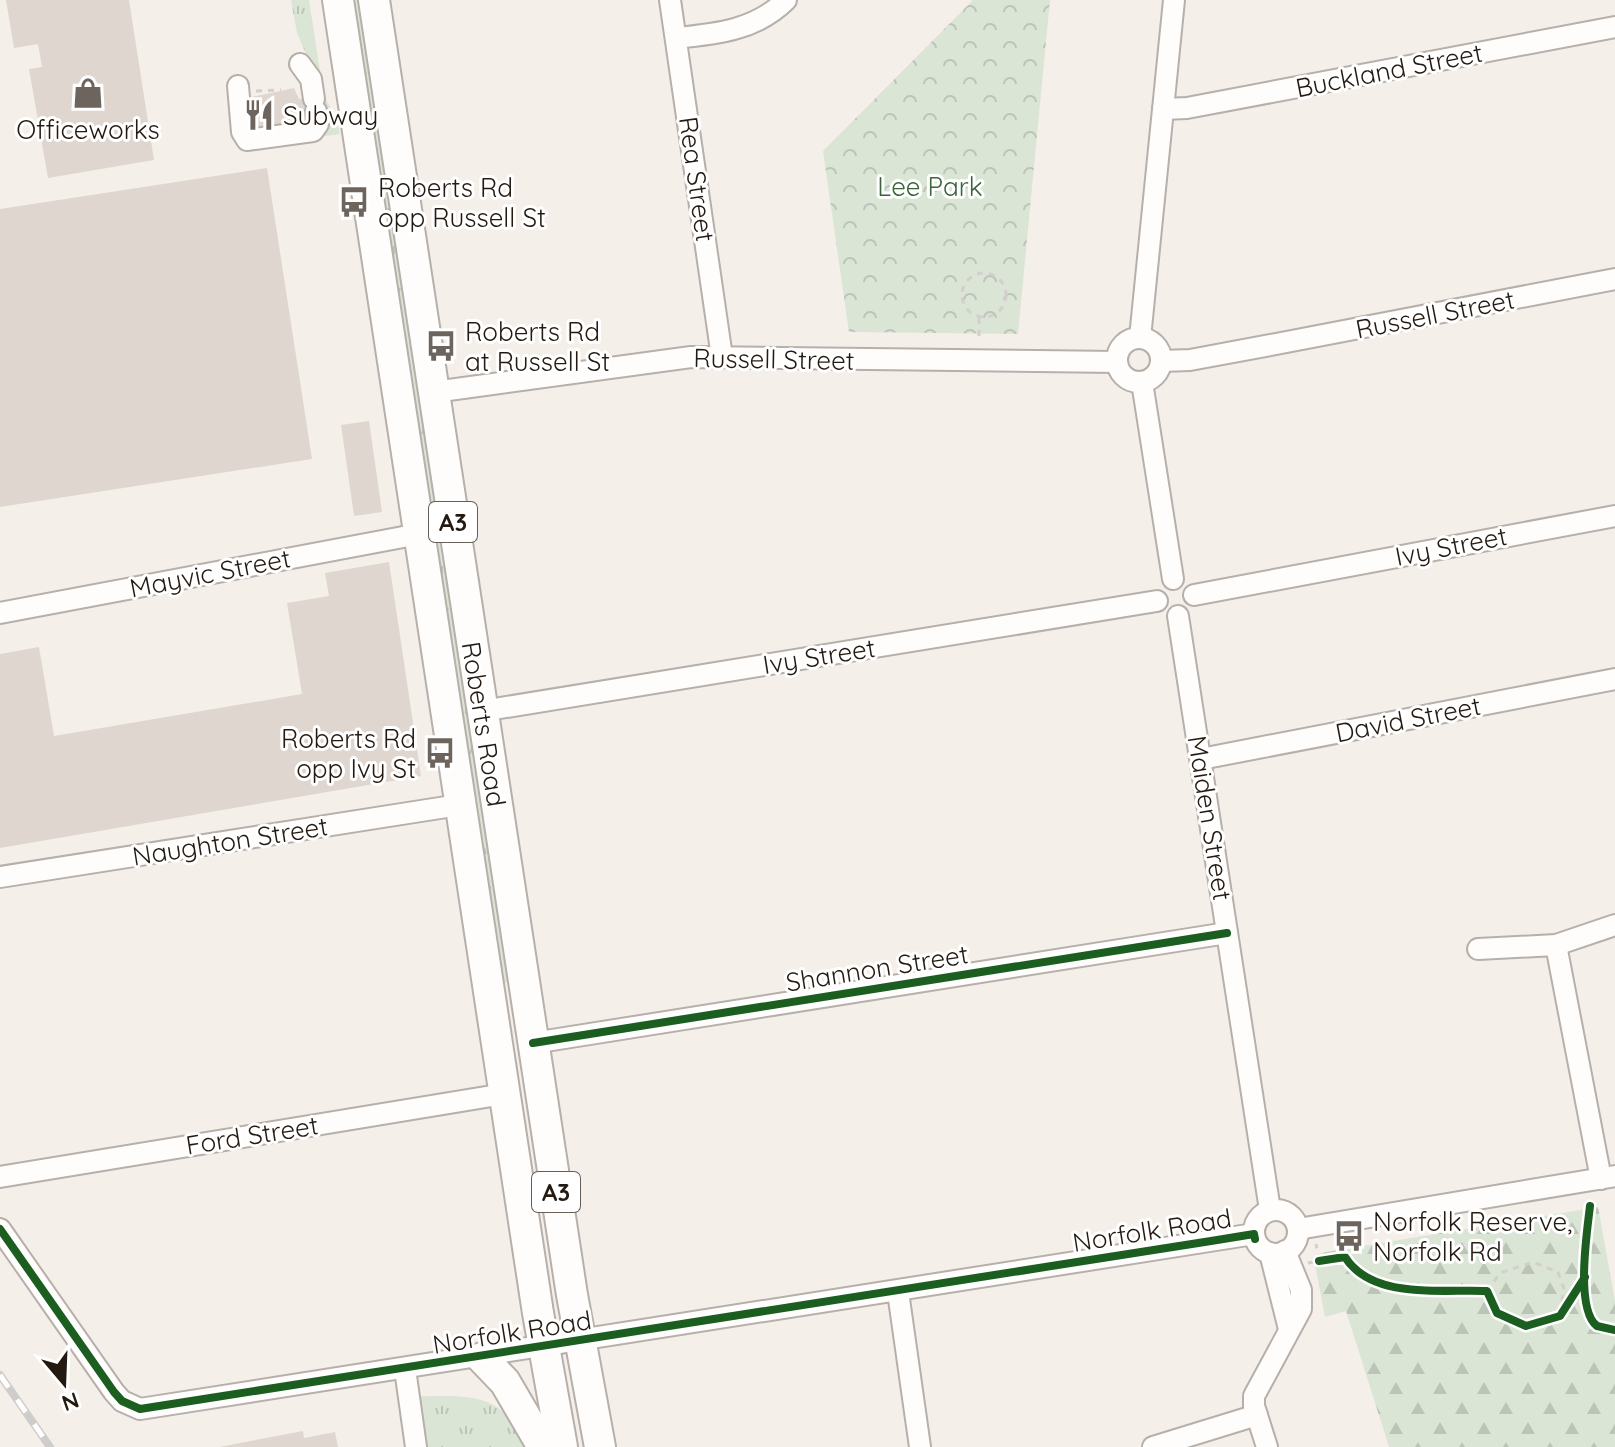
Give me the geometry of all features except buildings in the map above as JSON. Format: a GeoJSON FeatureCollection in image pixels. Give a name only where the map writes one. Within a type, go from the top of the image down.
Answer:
{"type":"FeatureCollection","features":[{"type":"Feature","properties":{"kind":"highway","name":"Roberts Road"},"geometry":{"type":"LineString","coordinates":[[338,0],[459,805],[562,1447]]}},
{"type":"Feature","properties":{"kind":"highway","name":"Roberts Road"},"geometry":{"type":"LineString","coordinates":[[374,0],[533,1043],[580,1342],[600,1447]]}},
{"type":"Feature","properties":{"kind":"highway"},"geometry":{"type":"LineString","coordinates":[[482,1358],[505,1382],[543,1447]]}},
{"type":"Feature","properties":{"kind":"street","name":"Rea Street"},"geometry":{"type":"LineString","coordinates":[[670,0],[722,357]]}},
{"type":"Feature","properties":{"kind":"street"},"geometry":{"type":"LineString","coordinates":[[676,38],[740,29],[768,16],[786,0]]}},
{"type":"Feature","properties":{"kind":"street"},"geometry":{"type":"LineString","coordinates":[[1140,338],[1174,0]]}},
{"type":"Feature","properties":{"kind":"street","name":"Buckland Street"},"geometry":{"type":"LineString","coordinates":[[1163,109],[1187,108],[1615,27]]}},
{"type":"Feature","properties":{"kind":"street"},"geometry":{"type":"LineString","coordinates":[[244,85],[242,132],[251,141],[313,131],[318,124],[311,79],[300,64]]}},
{"type":"Feature","properties":{"kind":"street","name":"Russell Street"},"geometry":{"type":"LineString","coordinates":[[1161,361],[1247,350],[1615,279]]}},
{"type":"Feature","properties":{"kind":"street"},"geometry":{"type":"LineString","coordinates":[[1140,338],[1155,345],[1161,361],[1157,373],[1142,382],[1125,377],[1117,362],[1123,345],[1140,338]]}},
{"type":"Feature","properties":{"kind":"street","name":"Russell Street"},"geometry":{"type":"LineString","coordinates":[[434,392],[649,360],[722,357],[1117,362]]}},
{"type":"Feature","properties":{"kind":"street"},"geometry":{"type":"LineString","coordinates":[[1142,382],[1173,579]]}},
{"type":"Feature","properties":{"kind":"street","name":"Ivy Street"},"geometry":{"type":"LineString","coordinates":[[1194,595],[1615,516]]}},
{"type":"Feature","properties":{"kind":"street","name":"Mayvic Street"},"geometry":{"type":"LineString","coordinates":[[0,613],[419,534]]}},
{"type":"Feature","properties":{"kind":"street"},"geometry":{"type":"LineString","coordinates":[[1173,579],[1184,581],[1194,595],[1192,606],[1178,616],[1162,611],[1157,601],[1162,585],[1173,579]]}},
{"type":"Feature","properties":{"kind":"street","name":"Ivy Street"},"geometry":{"type":"LineString","coordinates":[[482,711],[1157,601]]}},
{"type":"Feature","properties":{"kind":"street","name":"Maiden Street"},"geometry":{"type":"LineString","coordinates":[[1178,616],[1270,1210]]}},
{"type":"Feature","properties":{"kind":"street","name":"David Street"},"geometry":{"type":"LineString","coordinates":[[1201,759],[1615,679]]}},
{"type":"Feature","properties":{"kind":"street","name":"Naughton Street"},"geometry":{"type":"LineString","coordinates":[[0,877],[459,805]]}},
{"type":"Feature","properties":{"kind":"street"},"geometry":{"type":"LineString","coordinates":[[1478,949],[1556,945],[1615,925]]}},
{"type":"Feature","properties":{"kind":"street","name":"Shannon Street"},"geometry":{"type":"LineString","coordinates":[[533,1043],[1227,933]]}},
{"type":"Feature","properties":{"kind":"street"},"geometry":{"type":"LineString","coordinates":[[1298,1229],[1608,1178],[1556,945]]}},
{"type":"Feature","properties":{"kind":"street","name":"Ford Street"},"geometry":{"type":"LineString","coordinates":[[0,1177],[504,1094]]}},
{"type":"Feature","properties":{"kind":"street"},"geometry":{"type":"LineString","coordinates":[[1277,1252],[1258,1244],[1254,1234],[1256,1222],[1270,1210],[1285,1212],[1298,1229]]}},
{"type":"Feature","properties":{"kind":"street","name":"Norfolk Road"},"geometry":{"type":"LineString","coordinates":[[0,1229],[114,1392],[128,1405],[152,1409],[1254,1234]]}},
{"type":"Feature","properties":{"kind":"street"},"geometry":{"type":"LineString","coordinates":[[1277,1252],[1295,1242],[1298,1229]]}},
{"type":"Feature","properties":{"kind":"street"},"geometry":{"type":"LineString","coordinates":[[1267,1447],[1254,1396],[1289,1329],[1277,1252]]}},
{"type":"Feature","properties":{"kind":"street"},"geometry":{"type":"LineString","coordinates":[[898,1292],[920,1447]]}},
{"type":"Feature","properties":{"kind":"street"},"geometry":{"type":"LineString","coordinates":[[405,1369],[416,1447]]}},
{"type":"Feature","properties":{"kind":"street"},"geometry":{"type":"LineString","coordinates":[[1153,1447],[1257,1415]]}},
{"type":"Feature","properties":{"kind":"path"},"geometry":{"type":"LineString","coordinates":[[244,85],[251,92],[263,93],[281,87],[281,90]]}},
{"type":"Feature","properties":{"kind":"path"},"geometry":{"type":"LineString","coordinates":[[989,273],[1001,280],[1006,300],[992,315],[979,316],[966,308],[964,286],[974,275],[989,273]]}},
{"type":"Feature","properties":{"kind":"path"},"geometry":{"type":"LineString","coordinates":[[979,316],[979,362]]}},
{"type":"Feature","properties":{"kind":"path"},"geometry":{"type":"LineString","coordinates":[[1316,1244],[1319,1261],[1332,1259]]}},
{"type":"Feature","properties":{"kind":"path"},"geometry":{"type":"LineString","coordinates":[[1487,1291],[1500,1273],[1533,1262],[1558,1272],[1564,1289],[1556,1318]]}},
{"type":"Feature","properties":{"kind":"path"},"geometry":{"type":"LineString","coordinates":[[1473,1290],[1487,1291]]}},
{"type":"Feature","properties":{"kind":"path"},"geometry":{"type":"LineString","coordinates":[[1556,1318],[1577,1290]]}},
{"type":"Feature","properties":{"kind":"path"},"geometry":{"type":"LineString","coordinates":[[1487,1291],[1492,1302]]}},
{"type":"Feature","properties":{"kind":"green space"},"geometry":{"type":"Polygon","coordinates":[[[291,0],[309,0],[324,96],[336,117],[340,134],[320,137],[314,73],[297,33],[291,0]]]}},
{"type":"Feature","properties":{"kind":"green space"},"geometry":{"type":"Polygon","coordinates":[[[351,0],[362,0],[511,981],[500,984],[351,0]]]}},
{"type":"Feature","properties":{"kind":"green space","name":"Lee Park"},"geometry":{"type":"Polygon","coordinates":[[[973,0],[1050,0],[1018,334],[849,332],[823,151],[973,0]]]}},
{"type":"Feature","properties":{"kind":"green space"},"geometry":{"type":"Polygon","coordinates":[[[1598,1207],[1615,1301],[1615,1447],[1389,1447],[1346,1311],[1325,1317],[1314,1259],[1321,1253],[1598,1207]]]}},
{"type":"Feature","properties":{"kind":"green space"},"geometry":{"type":"Polygon","coordinates":[[[416,1396],[474,1398],[505,1413],[514,1406],[536,1447],[425,1447],[416,1396]]]}},
{"type":"Feature","properties":{"kind":"railway"},"geometry":{"type":"LineString","coordinates":[[0,1375],[50,1447]]}},
{"type":"Feature","properties":{"kind":"cycle path"},"geometry":{"type":"LineString","coordinates":[[533,1043],[1227,933]]}},
{"type":"Feature","properties":{"kind":"cycle path"},"geometry":{"type":"LineString","coordinates":[[1590,1206],[1584,1269],[1586,1304],[1597,1326],[1615,1330]]}},
{"type":"Feature","properties":{"kind":"cycle path"},"geometry":{"type":"LineString","coordinates":[[0,1229],[114,1392],[122,1401],[140,1409],[1254,1234],[1255,1239]]}},
{"type":"Feature","properties":{"kind":"cycle path"},"geometry":{"type":"LineString","coordinates":[[1319,1261],[1345,1257],[1357,1271],[1390,1286],[1429,1291],[1487,1291],[1497,1313],[1526,1326],[1560,1316],[1585,1277]]}},
{"type":"Feature","properties":{"kind":"place","name":"Officeworks"},"geometry":{"type":"Point","coordinates":[88,93]}},
{"type":"Feature","properties":{"kind":"place","name":"Subway"},"geometry":{"type":"Point","coordinates":[259,115]}},
{"type":"Feature","properties":{"kind":"place","name":"Roberts Rd opp Russell St"},"geometry":{"type":"Point","coordinates":[354,202]}},
{"type":"Feature","properties":{"kind":"place","name":"Roberts Rd at Russell St"},"geometry":{"type":"Point","coordinates":[441,346]}},
{"type":"Feature","properties":{"kind":"place","name":"Roberts Rd opp Ivy St"},"geometry":{"type":"Point","coordinates":[440,753]}},
{"type":"Feature","properties":{"kind":"place","name":"Norfolk Reserve, Norfolk Rd"},"geometry":{"type":"Point","coordinates":[1349,1236]}}]}
